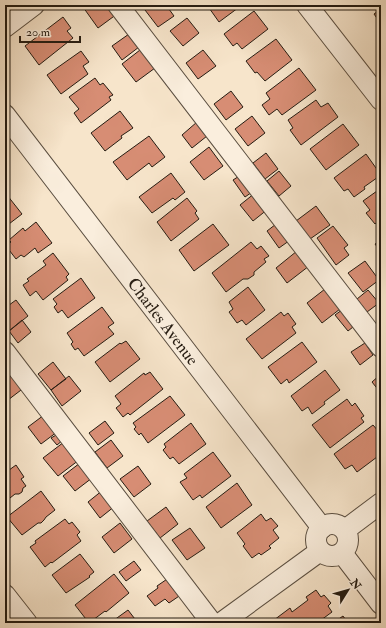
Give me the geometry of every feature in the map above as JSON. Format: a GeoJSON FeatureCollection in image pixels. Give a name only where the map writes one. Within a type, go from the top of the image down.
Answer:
{"type":"FeatureCollection","features":[{"type":"Feature","properties":{"kind":"street"},"geometry":{"type":"LineString","coordinates":[[5,27],[34,5]]}},
{"type":"Feature","properties":{"kind":"street"},"geometry":{"type":"LineString","coordinates":[[118,5],[381,347]]}},
{"type":"Feature","properties":{"kind":"street"},"geometry":{"type":"LineString","coordinates":[[307,5],[381,100]]}},
{"type":"Feature","properties":{"kind":"street","name":"Charles Avenue"},"geometry":{"type":"LineString","coordinates":[[5,115],[322,528]]}},
{"type":"Feature","properties":{"kind":"street"},"geometry":{"type":"LineString","coordinates":[[5,352],[212,623]]}},
{"type":"Feature","properties":{"kind":"street"},"geometry":{"type":"LineString","coordinates":[[345,530],[381,503]]}},
{"type":"Feature","properties":{"kind":"street"},"geometry":{"type":"LineString","coordinates":[[332,524],[338,525],[345,530],[349,541],[348,546],[342,553],[327,556],[320,551],[316,539],[322,528],[332,524]]}},
{"type":"Feature","properties":{"kind":"street"},"geometry":{"type":"LineString","coordinates":[[221,623],[320,551]]}},
{"type":"Feature","properties":{"kind":"street"},"geometry":{"type":"LineString","coordinates":[[342,553],[381,604]]}},
{"type":"Feature","properties":{"kind":"street"},"geometry":{"type":"LineString","coordinates":[[5,595],[27,623]]}},
{"type":"Feature","properties":{"kind":"building"},"geometry":{"type":"Polygon","coordinates":[[[86,5],[110,5],[117,14],[98,28],[83,7],[86,5]]]}},
{"type":"Feature","properties":{"kind":"building"},"geometry":{"type":"Polygon","coordinates":[[[152,5],[166,5],[174,16],[158,27],[145,10],[152,5]]]}},
{"type":"Feature","properties":{"kind":"building"},"geometry":{"type":"Polygon","coordinates":[[[207,5],[242,5],[219,22],[207,5]]]}},
{"type":"Feature","properties":{"kind":"building"},"geometry":{"type":"Polygon","coordinates":[[[381,9],[381,24],[374,14],[381,9]]]}},
{"type":"Feature","properties":{"kind":"building"},"geometry":{"type":"Polygon","coordinates":[[[254,11],[268,29],[242,49],[237,43],[233,46],[224,34],[254,11]]]}},
{"type":"Feature","properties":{"kind":"building"},"geometry":{"type":"Polygon","coordinates":[[[63,17],[71,28],[67,31],[73,38],[39,65],[25,46],[63,17]]]}},
{"type":"Feature","properties":{"kind":"building"},"geometry":{"type":"Polygon","coordinates":[[[187,18],[199,33],[183,46],[170,31],[187,18]]]}},
{"type":"Feature","properties":{"kind":"building"},"geometry":{"type":"Polygon","coordinates":[[[129,34],[139,47],[122,60],[112,46],[129,34]]]}},
{"type":"Feature","properties":{"kind":"building"},"geometry":{"type":"Polygon","coordinates":[[[276,39],[292,60],[265,81],[257,72],[255,73],[246,61],[276,39]]]}},
{"type":"Feature","properties":{"kind":"building"},"geometry":{"type":"Polygon","coordinates":[[[140,50],[155,68],[136,82],[122,64],[140,50]]]}},
{"type":"Feature","properties":{"kind":"building"},"geometry":{"type":"Polygon","coordinates":[[[203,50],[216,66],[198,79],[186,63],[203,50]]]}},
{"type":"Feature","properties":{"kind":"building"},"geometry":{"type":"Polygon","coordinates":[[[81,51],[89,62],[83,66],[88,74],[61,94],[47,75],[81,51]]]}},
{"type":"Feature","properties":{"kind":"building"},"geometry":{"type":"Polygon","coordinates":[[[299,68],[316,90],[282,115],[277,109],[269,115],[262,105],[270,99],[266,93],[299,68]]]}},
{"type":"Feature","properties":{"kind":"building"},"geometry":{"type":"Polygon","coordinates":[[[95,78],[100,85],[103,83],[113,95],[109,97],[111,100],[81,123],[74,113],[79,109],[69,97],[95,78]]]}},
{"type":"Feature","properties":{"kind":"building"},"geometry":{"type":"Polygon","coordinates":[[[231,91],[243,107],[226,120],[214,104],[231,91]]]}},
{"type":"Feature","properties":{"kind":"building"},"geometry":{"type":"Polygon","coordinates":[[[316,100],[321,107],[328,103],[338,117],[301,145],[290,130],[293,128],[288,120],[316,100]]]}},
{"type":"Feature","properties":{"kind":"building"},"geometry":{"type":"Polygon","coordinates":[[[120,111],[133,128],[121,136],[122,138],[105,151],[91,133],[120,111]]]}},
{"type":"Feature","properties":{"kind":"building"},"geometry":{"type":"Polygon","coordinates":[[[252,116],[265,133],[248,146],[235,129],[252,116]]]}},
{"type":"Feature","properties":{"kind":"building"},"geometry":{"type":"Polygon","coordinates":[[[197,122],[207,136],[192,148],[182,135],[197,122]]]}},
{"type":"Feature","properties":{"kind":"building"},"geometry":{"type":"Polygon","coordinates":[[[343,124],[359,145],[326,170],[310,149],[343,124]]]}},
{"type":"Feature","properties":{"kind":"building"},"geometry":{"type":"Polygon","coordinates":[[[149,136],[165,157],[152,167],[149,163],[127,180],[113,162],[149,136]]]}},
{"type":"Feature","properties":{"kind":"building"},"geometry":{"type":"Polygon","coordinates":[[[209,147],[223,166],[204,180],[190,162],[209,147]]]}},
{"type":"Feature","properties":{"kind":"building"},"geometry":{"type":"Polygon","coordinates":[[[266,153],[278,169],[265,179],[253,163],[266,153]]]}},
{"type":"Feature","properties":{"kind":"building"},"geometry":{"type":"Polygon","coordinates":[[[366,154],[381,175],[364,187],[365,189],[354,197],[348,189],[344,191],[334,178],[366,154]]]}},
{"type":"Feature","properties":{"kind":"building"},"geometry":{"type":"Polygon","coordinates":[[[279,171],[291,186],[279,196],[267,181],[279,171]]]}},
{"type":"Feature","properties":{"kind":"building"},"geometry":{"type":"Polygon","coordinates":[[[171,173],[185,192],[175,200],[173,198],[152,213],[139,197],[171,173]]]}},
{"type":"Feature","properties":{"kind":"building"},"geometry":{"type":"Polygon","coordinates":[[[244,173],[255,190],[245,197],[233,180],[244,173]]]}},
{"type":"Feature","properties":{"kind":"building"},"geometry":{"type":"Polygon","coordinates":[[[377,191],[379,194],[381,192],[381,219],[375,224],[366,213],[370,210],[363,201],[377,191]]]}},
{"type":"Feature","properties":{"kind":"building"},"geometry":{"type":"Polygon","coordinates":[[[255,193],[268,209],[253,221],[240,205],[255,193]]]}},
{"type":"Feature","properties":{"kind":"building"},"geometry":{"type":"Polygon","coordinates":[[[7,195],[22,214],[5,227],[5,197],[7,195]]]}},
{"type":"Feature","properties":{"kind":"building"},"geometry":{"type":"Polygon","coordinates":[[[187,198],[197,211],[195,213],[199,219],[171,241],[157,222],[187,198]]]}},
{"type":"Feature","properties":{"kind":"building"},"geometry":{"type":"Polygon","coordinates":[[[316,206],[330,225],[310,239],[296,221],[316,206]]]}},
{"type":"Feature","properties":{"kind":"building"},"geometry":{"type":"Polygon","coordinates":[[[280,221],[293,238],[279,248],[267,231],[280,221]]]}},
{"type":"Feature","properties":{"kind":"building"},"geometry":{"type":"Polygon","coordinates":[[[36,222],[52,243],[38,253],[35,248],[24,257],[21,255],[16,259],[6,246],[11,242],[9,240],[23,228],[25,231],[36,222]]]}},
{"type":"Feature","properties":{"kind":"building"},"geometry":{"type":"Polygon","coordinates":[[[213,224],[229,245],[194,271],[179,250],[213,224]]]}},
{"type":"Feature","properties":{"kind":"building"},"geometry":{"type":"Polygon","coordinates":[[[333,226],[348,245],[344,248],[349,255],[336,265],[317,238],[333,226]]]}},
{"type":"Feature","properties":{"kind":"building"},"geometry":{"type":"Polygon","coordinates":[[[381,235],[381,252],[375,244],[380,241],[377,238],[381,235]]]}},
{"type":"Feature","properties":{"kind":"building"},"geometry":{"type":"Polygon","coordinates":[[[251,242],[257,249],[261,246],[269,256],[264,259],[266,262],[254,272],[254,275],[248,279],[243,279],[226,292],[212,273],[251,242]]]}},
{"type":"Feature","properties":{"kind":"building"},"geometry":{"type":"Polygon","coordinates":[[[297,251],[309,266],[287,283],[276,268],[297,251]]]}},
{"type":"Feature","properties":{"kind":"building"},"geometry":{"type":"Polygon","coordinates":[[[53,253],[69,274],[66,277],[68,280],[43,300],[36,291],[30,296],[23,285],[29,281],[27,279],[46,265],[43,261],[53,253]]]}},
{"type":"Feature","properties":{"kind":"building"},"geometry":{"type":"Polygon","coordinates":[[[365,261],[379,280],[363,292],[348,273],[365,261]]]}},
{"type":"Feature","properties":{"kind":"building"},"geometry":{"type":"Polygon","coordinates":[[[81,278],[95,298],[68,318],[62,310],[58,313],[54,307],[57,304],[53,299],[81,278]]]}},
{"type":"Feature","properties":{"kind":"building"},"geometry":{"type":"Polygon","coordinates":[[[248,287],[265,310],[246,325],[242,320],[237,323],[229,312],[233,309],[229,302],[248,287]]]}},
{"type":"Feature","properties":{"kind":"building"},"geometry":{"type":"Polygon","coordinates":[[[325,289],[340,309],[322,323],[307,303],[325,289]]]}},
{"type":"Feature","properties":{"kind":"building"},"geometry":{"type":"Polygon","coordinates":[[[368,290],[379,303],[367,312],[357,299],[368,290]]]}},
{"type":"Feature","properties":{"kind":"building"},"geometry":{"type":"Polygon","coordinates":[[[16,300],[28,316],[9,331],[5,325],[5,308],[16,300]]]}},
{"type":"Feature","properties":{"kind":"building"},"geometry":{"type":"Polygon","coordinates":[[[102,307],[114,323],[108,327],[114,334],[84,356],[78,348],[75,350],[71,344],[73,342],[67,333],[102,307]]]}},
{"type":"Feature","properties":{"kind":"building"},"geometry":{"type":"Polygon","coordinates":[[[346,307],[358,323],[348,331],[335,315],[346,307]]]}},
{"type":"Feature","properties":{"kind":"building"},"geometry":{"type":"Polygon","coordinates":[[[281,312],[284,316],[288,313],[296,324],[292,327],[296,333],[262,359],[246,339],[281,312]]]}},
{"type":"Feature","properties":{"kind":"building"},"geometry":{"type":"Polygon","coordinates":[[[22,320],[31,332],[18,343],[9,331],[22,320]]]}},
{"type":"Feature","properties":{"kind":"building"},"geometry":{"type":"Polygon","coordinates":[[[126,341],[140,359],[110,382],[95,362],[120,343],[121,344],[126,341]]]}},
{"type":"Feature","properties":{"kind":"building"},"geometry":{"type":"Polygon","coordinates":[[[302,342],[317,362],[289,383],[287,379],[281,384],[268,367],[302,342]]]}},
{"type":"Feature","properties":{"kind":"building"},"geometry":{"type":"Polygon","coordinates":[[[365,343],[373,355],[360,365],[351,352],[365,343]]]}},
{"type":"Feature","properties":{"kind":"building"},"geometry":{"type":"Polygon","coordinates":[[[5,359],[12,373],[5,376],[5,359]]]}},
{"type":"Feature","properties":{"kind":"building"},"geometry":{"type":"Polygon","coordinates":[[[53,362],[66,379],[51,390],[38,374],[53,362]]]}},
{"type":"Feature","properties":{"kind":"building"},"geometry":{"type":"Polygon","coordinates":[[[325,370],[340,390],[324,402],[325,404],[312,414],[308,407],[302,411],[291,396],[325,370]]]}},
{"type":"Feature","properties":{"kind":"building"},"geometry":{"type":"Polygon","coordinates":[[[150,372],[163,389],[130,415],[128,413],[123,417],[116,408],[121,404],[115,396],[144,373],[145,375],[150,372]]]}},
{"type":"Feature","properties":{"kind":"building"},"geometry":{"type":"Polygon","coordinates":[[[14,373],[25,387],[8,400],[5,396],[5,381],[14,373]]]}},
{"type":"Feature","properties":{"kind":"building"},"geometry":{"type":"Polygon","coordinates":[[[381,374],[381,391],[380,392],[372,382],[381,374]]]}},
{"type":"Feature","properties":{"kind":"building"},"geometry":{"type":"Polygon","coordinates":[[[69,376],[81,391],[62,406],[51,390],[69,376]]]}},
{"type":"Feature","properties":{"kind":"building"},"geometry":{"type":"Polygon","coordinates":[[[170,396],[185,415],[148,443],[141,433],[139,435],[134,429],[136,427],[133,423],[170,396]]]}},
{"type":"Feature","properties":{"kind":"building"},"geometry":{"type":"Polygon","coordinates":[[[347,399],[352,406],[355,403],[364,416],[361,418],[364,422],[330,448],[312,425],[347,399]]]}},
{"type":"Feature","properties":{"kind":"building"},"geometry":{"type":"Polygon","coordinates":[[[44,415],[57,432],[41,444],[28,427],[44,415]]]}},
{"type":"Feature","properties":{"kind":"building"},"geometry":{"type":"Polygon","coordinates":[[[105,421],[114,433],[98,445],[89,433],[105,421]]]}},
{"type":"Feature","properties":{"kind":"building"},"geometry":{"type":"Polygon","coordinates":[[[191,423],[206,444],[179,464],[173,457],[170,459],[163,450],[166,447],[164,444],[191,423]]]}},
{"type":"Feature","properties":{"kind":"building"},"geometry":{"type":"Polygon","coordinates":[[[373,425],[379,432],[381,431],[381,454],[357,472],[352,465],[345,469],[334,454],[373,425]]]}},
{"type":"Feature","properties":{"kind":"building"},"geometry":{"type":"Polygon","coordinates":[[[58,434],[63,440],[57,445],[51,438],[58,434]]]}},
{"type":"Feature","properties":{"kind":"building"},"geometry":{"type":"Polygon","coordinates":[[[111,440],[123,456],[107,468],[95,452],[111,440]]]}},
{"type":"Feature","properties":{"kind":"building"},"geometry":{"type":"Polygon","coordinates":[[[64,442],[79,460],[58,476],[43,458],[64,442]]]}},
{"type":"Feature","properties":{"kind":"building"},"geometry":{"type":"Polygon","coordinates":[[[213,452],[231,476],[202,498],[200,495],[193,500],[180,482],[187,478],[184,474],[213,452]]]}},
{"type":"Feature","properties":{"kind":"building"},"geometry":{"type":"Polygon","coordinates":[[[80,463],[92,478],[75,491],[63,476],[80,463]]]}},
{"type":"Feature","properties":{"kind":"building"},"geometry":{"type":"Polygon","coordinates":[[[16,465],[24,477],[21,479],[26,486],[23,488],[22,492],[15,494],[5,502],[5,473],[16,465]]]}},
{"type":"Feature","properties":{"kind":"building"},"geometry":{"type":"Polygon","coordinates":[[[138,466],[151,484],[134,497],[120,479],[138,466]]]}},
{"type":"Feature","properties":{"kind":"building"},"geometry":{"type":"Polygon","coordinates":[[[237,483],[252,505],[221,528],[206,507],[237,483]]]}},
{"type":"Feature","properties":{"kind":"building"},"geometry":{"type":"Polygon","coordinates":[[[103,490],[115,506],[100,518],[88,502],[103,490]]]}},
{"type":"Feature","properties":{"kind":"building"},"geometry":{"type":"Polygon","coordinates":[[[41,491],[55,510],[41,523],[38,523],[22,535],[7,517],[41,491]]]}},
{"type":"Feature","properties":{"kind":"building"},"geometry":{"type":"Polygon","coordinates":[[[166,507],[178,524],[160,538],[147,521],[166,507]]]}},
{"type":"Feature","properties":{"kind":"building"},"geometry":{"type":"Polygon","coordinates":[[[261,514],[266,521],[271,518],[278,526],[273,530],[279,538],[269,546],[271,548],[261,555],[259,553],[252,558],[243,546],[245,544],[237,533],[261,514]]]}},
{"type":"Feature","properties":{"kind":"building"},"geometry":{"type":"Polygon","coordinates":[[[65,519],[69,524],[72,522],[80,532],[77,535],[81,541],[45,567],[30,547],[36,543],[35,541],[65,519]]]}},
{"type":"Feature","properties":{"kind":"building"},"geometry":{"type":"Polygon","coordinates":[[[120,523],[132,539],[114,553],[102,537],[120,523]]]}},
{"type":"Feature","properties":{"kind":"building"},"geometry":{"type":"Polygon","coordinates":[[[190,528],[205,548],[187,560],[172,540],[190,528]]]}},
{"type":"Feature","properties":{"kind":"building"},"geometry":{"type":"Polygon","coordinates":[[[80,554],[94,572],[89,576],[90,577],[66,593],[52,575],[80,554]]]}},
{"type":"Feature","properties":{"kind":"building"},"geometry":{"type":"Polygon","coordinates":[[[134,561],[141,570],[126,581],[119,572],[134,561]]]}},
{"type":"Feature","properties":{"kind":"building"},"geometry":{"type":"Polygon","coordinates":[[[114,574],[129,593],[106,612],[105,611],[89,623],[75,605],[114,574]]]}},
{"type":"Feature","properties":{"kind":"building"},"geometry":{"type":"Polygon","coordinates":[[[173,575],[185,592],[169,603],[165,599],[155,606],[147,596],[158,588],[157,586],[173,575]]]}},
{"type":"Feature","properties":{"kind":"building"},"geometry":{"type":"Polygon","coordinates":[[[316,590],[321,597],[324,595],[331,603],[328,606],[332,612],[317,623],[276,623],[274,620],[290,608],[292,612],[308,600],[306,597],[316,590]]]}},
{"type":"Feature","properties":{"kind":"building"},"geometry":{"type":"Polygon","coordinates":[[[128,610],[138,623],[110,623],[128,610]]]}},
{"type":"Feature","properties":{"kind":"building"},"geometry":{"type":"Polygon","coordinates":[[[343,616],[348,623],[333,623],[343,616]]]}}]}
